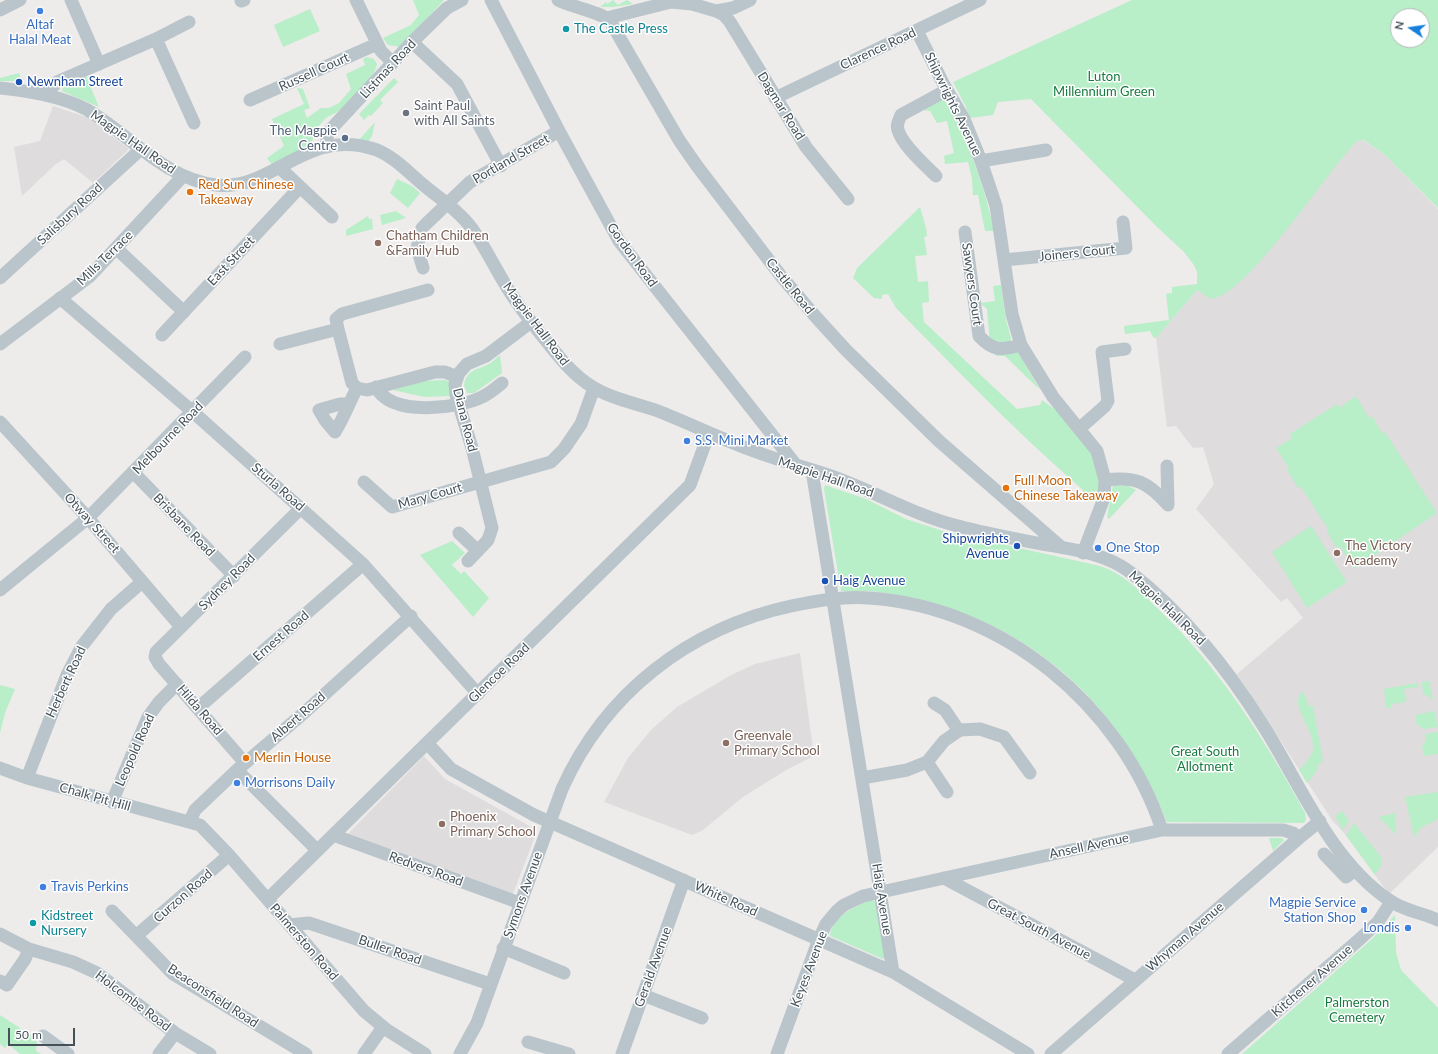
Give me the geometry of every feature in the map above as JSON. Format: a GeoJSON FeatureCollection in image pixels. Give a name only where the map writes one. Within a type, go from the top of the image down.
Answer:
{"type":"FeatureCollection","features":[{"type":"Feature","properties":{"kind":"street"},"geometry":{"type":"LineString","coordinates":[[0,10],[20,0]]}},
{"type":"Feature","properties":{"kind":"street"},"geometry":{"type":"LineString","coordinates":[[71,0],[99,64]]}},
{"type":"Feature","properties":{"kind":"street"},"geometry":{"type":"LineString","coordinates":[[356,0],[383,53],[393,63]]}},
{"type":"Feature","properties":{"kind":"street","name":"Listmas Road"},"geometry":{"type":"LineString","coordinates":[[327,147],[327,136],[331,129],[412,42],[447,8],[462,0]]}},
{"type":"Feature","properties":{"kind":"street","name":"Gordon Road"},"geometry":{"type":"LineString","coordinates":[[491,0],[559,131],[619,240],[796,465]]}},
{"type":"Feature","properties":{"kind":"street"},"geometry":{"type":"LineString","coordinates":[[558,0],[607,18],[675,2],[692,4],[716,11],[733,8],[750,0]]}},
{"type":"Feature","properties":{"kind":"street","name":"Clarence Road"},"geometry":{"type":"LineString","coordinates":[[776,98],[980,0]]}},
{"type":"Feature","properties":{"kind":"street","name":"Dagmar Road"},"geometry":{"type":"LineString","coordinates":[[716,11],[730,22],[806,147],[848,199]]}},
{"type":"Feature","properties":{"kind":"street","name":"Castle Road"},"geometry":{"type":"LineString","coordinates":[[607,18],[679,140],[697,166],[781,276],[815,316],[846,350],[939,441],[1063,548]]}},
{"type":"Feature","properties":{"kind":"street"},"geometry":{"type":"LineString","coordinates":[[45,95],[57,82],[156,39],[189,22]]}},
{"type":"Feature","properties":{"kind":"street","name":"Shipwrights Avenue"},"geometry":{"type":"LineString","coordinates":[[917,31],[947,90],[964,118],[981,160],[996,206],[1012,314],[1022,345],[1053,398],[1080,428],[1097,451],[1105,480],[1104,498],[1082,553]]}},
{"type":"Feature","properties":{"kind":"street"},"geometry":{"type":"LineString","coordinates":[[156,39],[194,123]]}},
{"type":"Feature","properties":{"kind":"street"},"geometry":{"type":"LineString","coordinates":[[412,42],[457,84],[500,166]]}},
{"type":"Feature","properties":{"kind":"street","name":"Russell Court"},"geometry":{"type":"LineString","coordinates":[[250,100],[378,44]]}},
{"type":"Feature","properties":{"kind":"street","name":"Magpie Hall Road"},"geometry":{"type":"LineString","coordinates":[[0,88],[45,95],[92,112],[140,150],[183,176],[205,184],[228,186],[252,180],[310,151],[327,147],[339,145],[361,147],[384,153],[396,161],[470,226],[514,298],[531,322],[572,372],[594,388],[655,410],[763,455],[815,471],[861,488],[938,520],[962,528],[1063,548],[1108,559],[1126,569],[1169,607],[1204,643],[1262,723],[1320,821],[1355,870],[1391,902],[1438,920]]}},
{"type":"Feature","properties":{"kind":"street"},"geometry":{"type":"LineString","coordinates":[[936,176],[906,143],[898,130],[898,122],[901,115],[947,90]]}},
{"type":"Feature","properties":{"kind":"street","name":"Portland Street"},"geometry":{"type":"LineString","coordinates":[[423,268],[417,248],[422,228],[470,182],[559,131]]}},
{"type":"Feature","properties":{"kind":"street","name":"Salisbury Road"},"geometry":{"type":"LineString","coordinates":[[0,278],[140,150]]}},
{"type":"Feature","properties":{"kind":"street"},"geometry":{"type":"LineString","coordinates":[[981,160],[1046,150]]}},
{"type":"Feature","properties":{"kind":"street"},"geometry":{"type":"LineString","coordinates":[[279,167],[332,217]]}},
{"type":"Feature","properties":{"kind":"street","name":"Mills Terrace"},"geometry":{"type":"LineString","coordinates":[[0,344],[90,276],[117,249],[183,176]]}},
{"type":"Feature","properties":{"kind":"street","name":"East Street"},"geometry":{"type":"LineString","coordinates":[[162,335],[300,187]]}},
{"type":"Feature","properties":{"kind":"street","name":"Joiners Court"},"geometry":{"type":"LineString","coordinates":[[1004,260],[1126,248],[1123,222]]}},
{"type":"Feature","properties":{"kind":"street","name":"Sawyers Court"},"geometry":{"type":"LineString","coordinates":[[965,232],[980,336],[989,347],[999,349],[1022,345]]}},
{"type":"Feature","properties":{"kind":"street"},"geometry":{"type":"LineString","coordinates":[[117,249],[184,312]]}},
{"type":"Feature","properties":{"kind":"street"},"geometry":{"type":"LineString","coordinates":[[428,290],[342,314],[336,319],[352,383],[357,388],[365,390],[435,372],[445,372],[457,377]]}},
{"type":"Feature","properties":{"kind":"street","name":"Sturla Road"},"geometry":{"type":"LineString","coordinates":[[60,298],[193,412],[363,564],[411,616],[478,694]]}},
{"type":"Feature","properties":{"kind":"street","name":"Diana Road"},"geometry":{"type":"LineString","coordinates":[[468,562],[488,540],[492,528],[459,405],[455,387],[457,377],[468,364],[485,357],[531,322]]}},
{"type":"Feature","properties":{"kind":"street"},"geometry":{"type":"LineString","coordinates":[[280,344],[338,329]]}},
{"type":"Feature","properties":{"kind":"street"},"geometry":{"type":"LineString","coordinates":[[1080,428],[1105,406],[1108,401],[1102,352],[1125,349]]}},
{"type":"Feature","properties":{"kind":"street","name":"Melbourne Road"},"geometry":{"type":"LineString","coordinates":[[0,590],[88,518],[134,473],[246,356]]}},
{"type":"Feature","properties":{"kind":"street"},"geometry":{"type":"LineString","coordinates":[[376,387],[384,398],[404,405],[426,408],[459,405],[483,397],[502,383]]}},
{"type":"Feature","properties":{"kind":"street"},"geometry":{"type":"LineString","coordinates":[[348,404],[357,388]]}},
{"type":"Feature","properties":{"kind":"street"},"geometry":{"type":"LineString","coordinates":[[480,481],[551,462],[564,449],[581,424],[594,388]]}},
{"type":"Feature","properties":{"kind":"street","name":"Otway Street"},"geometry":{"type":"LineString","coordinates":[[0,422],[88,518],[181,627]]}},
{"type":"Feature","properties":{"kind":"street","name":"Glencoe Road"},"geometry":{"type":"LineString","coordinates":[[268,899],[690,485],[709,433]]}},
{"type":"Feature","properties":{"kind":"street"},"geometry":{"type":"LineString","coordinates":[[1105,480],[1124,478],[1140,482],[1154,489],[1168,505],[1167,466]]}},
{"type":"Feature","properties":{"kind":"street","name":"Haig Avenue"},"geometry":{"type":"LineString","coordinates":[[815,471],[814,478],[893,972]]}},
{"type":"Feature","properties":{"kind":"street","name":"Brisbane Road"},"geometry":{"type":"LineString","coordinates":[[134,473],[234,576]]}},
{"type":"Feature","properties":{"kind":"street","name":"Mary Court"},"geometry":{"type":"LineString","coordinates":[[364,482],[392,507],[480,481]]}},
{"type":"Feature","properties":{"kind":"street","name":"Sydney Road"},"geometry":{"type":"LineString","coordinates":[[155,657],[156,652],[301,508]]}},
{"type":"Feature","properties":{"kind":"street"},"geometry":{"type":"LineString","coordinates":[[459,533],[478,550]]}},
{"type":"Feature","properties":{"kind":"street","name":"Ernest Road"},"geometry":{"type":"LineString","coordinates":[[198,708],[363,564]]}},
{"type":"Feature","properties":{"kind":"street","name":"Herbert Road"},"geometry":{"type":"LineString","coordinates":[[27,778],[66,675],[82,646],[111,609],[142,582]]}},
{"type":"Feature","properties":{"kind":"street","name":"Symons Avenue"},"geometry":{"type":"LineString","coordinates":[[460,1054],[472,1034],[549,822],[572,766],[603,722],[637,684],[672,656],[706,635],[748,618],[810,602],[858,598],[882,599],[939,611],[979,627],[1027,653],[1074,691],[1110,732],[1124,751],[1152,804],[1162,830]]}},
{"type":"Feature","properties":{"kind":"street","name":"Albert Road"},"geometry":{"type":"LineString","coordinates":[[190,821],[194,810],[241,766],[411,616]]}},
{"type":"Feature","properties":{"kind":"street","name":"Hilda Road"},"geometry":{"type":"LineString","coordinates":[[155,657],[176,684],[198,708],[241,766],[317,850]]}},
{"type":"Feature","properties":{"kind":"street","name":"Leopold Road"},"geometry":{"type":"LineString","coordinates":[[112,802],[148,717],[159,702],[176,684]]}},
{"type":"Feature","properties":{"kind":"street"},"geometry":{"type":"LineString","coordinates":[[934,704],[945,710],[959,732]]}},
{"type":"Feature","properties":{"kind":"street"},"geometry":{"type":"LineString","coordinates":[[862,778],[907,770],[927,762],[944,742],[959,732],[980,729],[1004,737],[1030,773]]}},
{"type":"Feature","properties":{"kind":"street","name":"White Road"},"geometry":{"type":"LineString","coordinates":[[426,743],[449,767],[456,772],[527,812],[893,972],[1028,1054]]}},
{"type":"Feature","properties":{"kind":"street"},"geometry":{"type":"LineString","coordinates":[[927,762],[947,792]]}},
{"type":"Feature","properties":{"kind":"street","name":"Chalk Pit Hill"},"geometry":{"type":"LineString","coordinates":[[0,768],[27,778],[112,802],[190,821]]}},
{"type":"Feature","properties":{"kind":"street","name":"Palmerston Road"},"geometry":{"type":"LineString","coordinates":[[190,821],[205,829],[229,855],[359,1005],[383,1027],[425,1054]]}},
{"type":"Feature","properties":{"kind":"street","name":"Whyman Avenue"},"geometry":{"type":"LineString","coordinates":[[1051,1054],[1320,821]]}},
{"type":"Feature","properties":{"kind":"street","name":"Ansell Avenue"},"geometry":{"type":"LineString","coordinates":[[881,891],[1162,830],[1286,830],[1293,832],[1299,838]]}},
{"type":"Feature","properties":{"kind":"street","name":"Redvers Road"},"geometry":{"type":"LineString","coordinates":[[333,835],[520,903]]}},
{"type":"Feature","properties":{"kind":"street"},"geometry":{"type":"LineString","coordinates":[[1324,854],[1346,877],[1355,870]]}},
{"type":"Feature","properties":{"kind":"street","name":"Curzon Road"},"geometry":{"type":"LineString","coordinates":[[136,936],[229,855]]}},
{"type":"Feature","properties":{"kind":"street","name":"Great South Avenue"},"geometry":{"type":"LineString","coordinates":[[944,878],[1135,980]]}},
{"type":"Feature","properties":{"kind":"street","name":"Gerald Avenue"},"geometry":{"type":"LineString","coordinates":[[622,1054],[684,880]]}},
{"type":"Feature","properties":{"kind":"street","name":"Keyes Avenue"},"geometry":{"type":"LineString","coordinates":[[777,1054],[819,939],[826,924],[844,905],[863,896],[881,891]]}},
{"type":"Feature","properties":{"kind":"street","name":"Kitchener Avenue"},"geometry":{"type":"LineString","coordinates":[[1228,1054],[1361,938],[1378,922],[1391,902]]}},
{"type":"Feature","properties":{"kind":"street","name":"Beaconsfield Road"},"geometry":{"type":"LineString","coordinates":[[112,911],[173,974],[306,1054]]}},
{"type":"Feature","properties":{"kind":"street","name":"Buller Road"},"geometry":{"type":"LineString","coordinates":[[289,925],[309,923],[490,984]]}},
{"type":"Feature","properties":{"kind":"street","name":"Holcombe Road"},"geometry":{"type":"LineString","coordinates":[[0,934],[28,949],[73,962],[98,972],[175,1033],[210,1054]]}},
{"type":"Feature","properties":{"kind":"street"},"geometry":{"type":"LineString","coordinates":[[503,948],[564,973]]}},
{"type":"Feature","properties":{"kind":"street"},"geometry":{"type":"LineString","coordinates":[[2,987],[25,959],[28,949]]}},
{"type":"Feature","properties":{"kind":"street"},"geometry":{"type":"LineString","coordinates":[[643,995],[702,1018]]}},
{"type":"Feature","properties":{"kind":"street"},"geometry":{"type":"LineString","coordinates":[[364,1054],[383,1027]]}},
{"type":"Feature","properties":{"kind":"street"},"geometry":{"type":"LineString","coordinates":[[159,1054],[175,1033]]}},
{"type":"Feature","properties":{"kind":"street"},"geometry":{"type":"LineString","coordinates":[[42,1036],[68,1054]]}},
{"type":"Feature","properties":{"kind":"street"},"geometry":{"type":"LineString","coordinates":[[528,1042],[569,1054]]}},
{"type":"Feature","properties":{"kind":"shaded area"},"geometry":{"type":"Polygon","coordinates":[[[53,106],[89,118],[129,149],[93,183],[64,159],[56,164],[22,196],[14,147],[40,141],[53,106]]]}},
{"type":"Feature","properties":{"kind":"shaded area","name":"The Victory Academy"},"geometry":{"type":"Polygon","coordinates":[[[1363,140],[1385,155],[1438,209],[1438,847],[1389,894],[1344,833],[1332,820],[1237,674],[1303,618],[1287,598],[1281,602],[1196,509],[1214,484],[1203,447],[1193,448],[1176,426],[1167,427],[1156,338],[1197,290],[1357,141],[1363,140]]]}},
{"type":"Feature","properties":{"kind":"shaded area","name":"Greenvale Primary School"},"geometry":{"type":"Polygon","coordinates":[[[800,653],[814,756],[788,769],[743,797],[703,830],[692,835],[604,802],[628,758],[651,730],[677,707],[731,675],[755,664],[800,653]]]}},
{"type":"Feature","properties":{"kind":"shaded area","name":"Phoenix Primary School"},"geometry":{"type":"Polygon","coordinates":[[[424,756],[445,779],[535,829],[536,834],[512,896],[347,835],[424,756]]]}},
{"type":"Feature","properties":{"kind":"green space"},"geometry":{"type":"Polygon","coordinates":[[[413,0],[444,0],[401,47],[388,45],[383,38],[411,25],[419,15],[413,0]]]}},
{"type":"Feature","properties":{"kind":"green space"},"geometry":{"type":"Polygon","coordinates":[[[613,0],[618,5],[627,0],[633,4],[600,7],[606,2],[607,4],[613,0]]]}},
{"type":"Feature","properties":{"kind":"green space","name":"Luton Millennium Green"},"geometry":{"type":"Polygon","coordinates":[[[1132,0],[1438,0],[1438,208],[1385,155],[1364,140],[1357,141],[1287,230],[1245,277],[1226,293],[1211,299],[1197,290],[1156,338],[1153,337],[1150,331],[1125,334],[1124,326],[1169,320],[1166,294],[1172,293],[1172,287],[1197,284],[1197,272],[1194,265],[1184,252],[1157,227],[1031,99],[998,102],[993,115],[969,118],[966,107],[953,82],[1132,0]]]}},
{"type":"Feature","properties":{"kind":"green space"},"geometry":{"type":"Polygon","coordinates":[[[310,9],[320,31],[283,47],[274,25],[310,9]]]}},
{"type":"Feature","properties":{"kind":"green space"},"geometry":{"type":"Polygon","coordinates":[[[367,57],[374,59],[377,64],[371,78],[361,91],[343,107],[321,123],[309,147],[272,165],[267,158],[284,146],[272,119],[304,104],[297,88],[303,89],[310,108],[304,110],[307,118],[321,108],[329,108],[339,103],[351,89],[346,74],[365,65],[363,59],[367,57]]]}},
{"type":"Feature","properties":{"kind":"green space"},"geometry":{"type":"Polygon","coordinates":[[[19,73],[22,81],[0,81],[0,78],[19,73]]]}},
{"type":"Feature","properties":{"kind":"green space"},"geometry":{"type":"Polygon","coordinates":[[[86,76],[99,107],[62,91],[63,87],[86,76]]]}},
{"type":"Feature","properties":{"kind":"green space"},"geometry":{"type":"Polygon","coordinates":[[[394,78],[398,82],[380,100],[383,103],[371,116],[369,115],[364,120],[359,114],[394,78]]]}},
{"type":"Feature","properties":{"kind":"green space"},"geometry":{"type":"Polygon","coordinates":[[[944,98],[968,146],[980,179],[994,231],[985,231],[978,195],[973,195],[972,178],[968,162],[945,164],[944,156],[954,153],[947,121],[937,123],[930,111],[922,110],[944,98]]]}},
{"type":"Feature","properties":{"kind":"green space"},"geometry":{"type":"Polygon","coordinates":[[[375,122],[372,136],[368,142],[358,141],[375,122]]]}},
{"type":"Feature","properties":{"kind":"green space"},"geometry":{"type":"Polygon","coordinates":[[[397,179],[412,186],[420,193],[408,208],[390,193],[397,179]]]}},
{"type":"Feature","properties":{"kind":"green space"},"geometry":{"type":"Polygon","coordinates":[[[920,207],[926,228],[927,236],[924,237],[927,255],[915,256],[918,282],[928,281],[929,302],[922,303],[924,322],[1017,409],[1040,405],[1042,400],[1056,410],[1094,454],[1101,493],[1096,501],[1091,502],[1079,495],[1083,490],[1011,424],[965,378],[896,308],[888,294],[882,295],[882,299],[874,298],[853,278],[857,268],[920,207]]]}},
{"type":"Feature","properties":{"kind":"green space"},"geometry":{"type":"Polygon","coordinates":[[[396,211],[406,218],[382,225],[380,215],[396,211]]]}},
{"type":"Feature","properties":{"kind":"green space"},"geometry":{"type":"Polygon","coordinates":[[[368,216],[369,219],[372,219],[373,229],[346,236],[346,230],[368,216]]]}},
{"type":"Feature","properties":{"kind":"green space"},"geometry":{"type":"Polygon","coordinates":[[[1001,285],[1006,320],[1011,338],[1010,344],[990,344],[987,309],[980,303],[995,301],[993,286],[1001,285]]]}},
{"type":"Feature","properties":{"kind":"green space"},"geometry":{"type":"Polygon","coordinates":[[[991,352],[1018,352],[1040,390],[1005,356],[997,356],[991,352]]]}},
{"type":"Feature","properties":{"kind":"green space"},"geometry":{"type":"Polygon","coordinates":[[[500,355],[502,373],[474,393],[467,393],[464,385],[467,376],[489,364],[500,355]]]}},
{"type":"Feature","properties":{"kind":"green space"},"geometry":{"type":"Polygon","coordinates":[[[445,380],[450,382],[451,396],[424,397],[393,390],[423,381],[445,380]]]}},
{"type":"Feature","properties":{"kind":"green space"},"geometry":{"type":"Polygon","coordinates":[[[1356,396],[1369,418],[1372,416],[1382,433],[1385,432],[1437,513],[1354,569],[1340,546],[1337,549],[1327,531],[1327,527],[1301,487],[1298,488],[1287,470],[1289,468],[1276,448],[1292,438],[1290,434],[1337,404],[1339,408],[1356,396]]]}},
{"type":"Feature","properties":{"kind":"green space","name":"Great South Allotment"},"geometry":{"type":"Polygon","coordinates":[[[825,485],[866,499],[906,519],[943,531],[1100,566],[1123,577],[1142,593],[1177,628],[1219,677],[1238,703],[1273,757],[1305,813],[1306,819],[1304,823],[1167,822],[1148,781],[1126,743],[1099,708],[1069,677],[1035,651],[998,628],[957,611],[913,598],[890,594],[868,591],[841,591],[824,489],[825,485]]]}},
{"type":"Feature","properties":{"kind":"green space"},"geometry":{"type":"Polygon","coordinates":[[[1113,485],[1128,486],[1136,490],[1109,519],[1107,517],[1113,485]]]}},
{"type":"Feature","properties":{"kind":"green space"},"geometry":{"type":"Polygon","coordinates":[[[1311,526],[1347,582],[1307,608],[1272,552],[1311,526]]]}},
{"type":"Feature","properties":{"kind":"green space"},"geometry":{"type":"Polygon","coordinates":[[[452,541],[465,553],[452,565],[461,574],[464,571],[489,598],[473,617],[420,555],[452,541]]]}},
{"type":"Feature","properties":{"kind":"green space"},"geometry":{"type":"Polygon","coordinates":[[[1429,681],[1433,699],[1430,699],[1428,695],[1423,695],[1422,682],[1429,681]]]}},
{"type":"Feature","properties":{"kind":"green space"},"geometry":{"type":"Polygon","coordinates":[[[1417,683],[1418,687],[1404,689],[1406,702],[1391,704],[1391,708],[1386,708],[1384,689],[1417,683]]]}},
{"type":"Feature","properties":{"kind":"green space"},"geometry":{"type":"Polygon","coordinates":[[[0,685],[15,689],[5,713],[0,733],[0,685]]]}},
{"type":"Feature","properties":{"kind":"green space"},"geometry":{"type":"Polygon","coordinates":[[[1303,691],[1309,706],[1313,706],[1323,761],[1319,763],[1316,772],[1307,783],[1299,770],[1309,758],[1313,749],[1310,733],[1298,703],[1299,696],[1303,691]]]}},
{"type":"Feature","properties":{"kind":"green space"},"geometry":{"type":"Polygon","coordinates":[[[1435,711],[1438,727],[1424,729],[1417,725],[1415,715],[1435,711]]]}},
{"type":"Feature","properties":{"kind":"green space"},"geometry":{"type":"Polygon","coordinates":[[[1438,732],[1438,754],[1424,756],[1422,746],[1425,742],[1425,734],[1438,732]]]}},
{"type":"Feature","properties":{"kind":"green space"},"geometry":{"type":"Polygon","coordinates":[[[1438,792],[1438,819],[1422,827],[1414,837],[1405,797],[1438,792]]]}},
{"type":"Feature","properties":{"kind":"green space"},"geometry":{"type":"Polygon","coordinates":[[[1342,811],[1349,821],[1343,830],[1335,816],[1342,811]]]}},
{"type":"Feature","properties":{"kind":"green space"},"geometry":{"type":"Polygon","coordinates":[[[1395,813],[1396,835],[1379,817],[1395,813]]]}},
{"type":"Feature","properties":{"kind":"green space"},"geometry":{"type":"Polygon","coordinates":[[[1354,823],[1382,858],[1381,866],[1375,875],[1346,835],[1354,823]]]}},
{"type":"Feature","properties":{"kind":"green space"},"geometry":{"type":"Polygon","coordinates":[[[1269,838],[1281,838],[1284,840],[1273,851],[1269,838]]]}},
{"type":"Feature","properties":{"kind":"green space"},"geometry":{"type":"Polygon","coordinates":[[[870,900],[876,901],[885,958],[883,959],[830,936],[831,930],[839,918],[851,909],[870,900]]]}},
{"type":"Feature","properties":{"kind":"green space","name":"Palmerston Cemetery"},"geometry":{"type":"Polygon","coordinates":[[[1395,915],[1396,952],[1401,970],[1438,1008],[1438,1054],[1242,1054],[1371,940],[1395,915]]]}},
{"type":"Feature","properties":{"kind":"green space"},"geometry":{"type":"Polygon","coordinates":[[[0,1015],[35,1038],[37,1042],[36,1051],[41,1054],[20,1054],[8,1044],[5,1048],[0,1044],[0,1015]]]}},
{"type":"Feature","properties":{"kind":"place","name":"Altaf Halal Meat"},"geometry":{"type":"Point","coordinates":[40,11]}},
{"type":"Feature","properties":{"kind":"place","name":"The Castle Press"},"geometry":{"type":"Point","coordinates":[566,29]}},
{"type":"Feature","properties":{"kind":"place","name":"Newnham Street"},"geometry":{"type":"Point","coordinates":[19,82]}},
{"type":"Feature","properties":{"kind":"place","name":"Saint Paul with All Saints"},"geometry":{"type":"Point","coordinates":[406,113]}},
{"type":"Feature","properties":{"kind":"place","name":"The Magpie Centre"},"geometry":{"type":"Point","coordinates":[345,138]}},
{"type":"Feature","properties":{"kind":"place","name":"Red Sun Chinese Takeaway"},"geometry":{"type":"Point","coordinates":[190,192]}},
{"type":"Feature","properties":{"kind":"place","name":"Chatham Children &Family Hub"},"geometry":{"type":"Point","coordinates":[378,243]}},
{"type":"Feature","properties":{"kind":"place","name":"S.S. Mini Market"},"geometry":{"type":"Point","coordinates":[687,441]}},
{"type":"Feature","properties":{"kind":"place","name":"Full Moon Chinese Takeaway"},"geometry":{"type":"Point","coordinates":[1006,488]}},
{"type":"Feature","properties":{"kind":"place","name":"Shipwrights Avenue"},"geometry":{"type":"Point","coordinates":[1017,546]}},
{"type":"Feature","properties":{"kind":"place","name":"One Stop"},"geometry":{"type":"Point","coordinates":[1098,548]}},
{"type":"Feature","properties":{"kind":"place","name":"The Victory Academy"},"geometry":{"type":"Point","coordinates":[1337,553]}},
{"type":"Feature","properties":{"kind":"place","name":"Haig Avenue"},"geometry":{"type":"Point","coordinates":[825,581]}},
{"type":"Feature","properties":{"kind":"place","name":"Greenvale Primary School"},"geometry":{"type":"Point","coordinates":[726,743]}},
{"type":"Feature","properties":{"kind":"place","name":"Merlin House"},"geometry":{"type":"Point","coordinates":[246,758]}},
{"type":"Feature","properties":{"kind":"place","name":"Morrisons Daily"},"geometry":{"type":"Point","coordinates":[237,783]}},
{"type":"Feature","properties":{"kind":"place","name":"Phoenix Primary School"},"geometry":{"type":"Point","coordinates":[442,824]}},
{"type":"Feature","properties":{"kind":"place","name":"Travis Perkins"},"geometry":{"type":"Point","coordinates":[43,887]}},
{"type":"Feature","properties":{"kind":"place","name":"Magpie Service Station Shop"},"geometry":{"type":"Point","coordinates":[1364,910]}},
{"type":"Feature","properties":{"kind":"place","name":"Kidstreet Nursery"},"geometry":{"type":"Point","coordinates":[33,923]}},
{"type":"Feature","properties":{"kind":"place","name":"Londis"},"geometry":{"type":"Point","coordinates":[1408,928]}}]}
